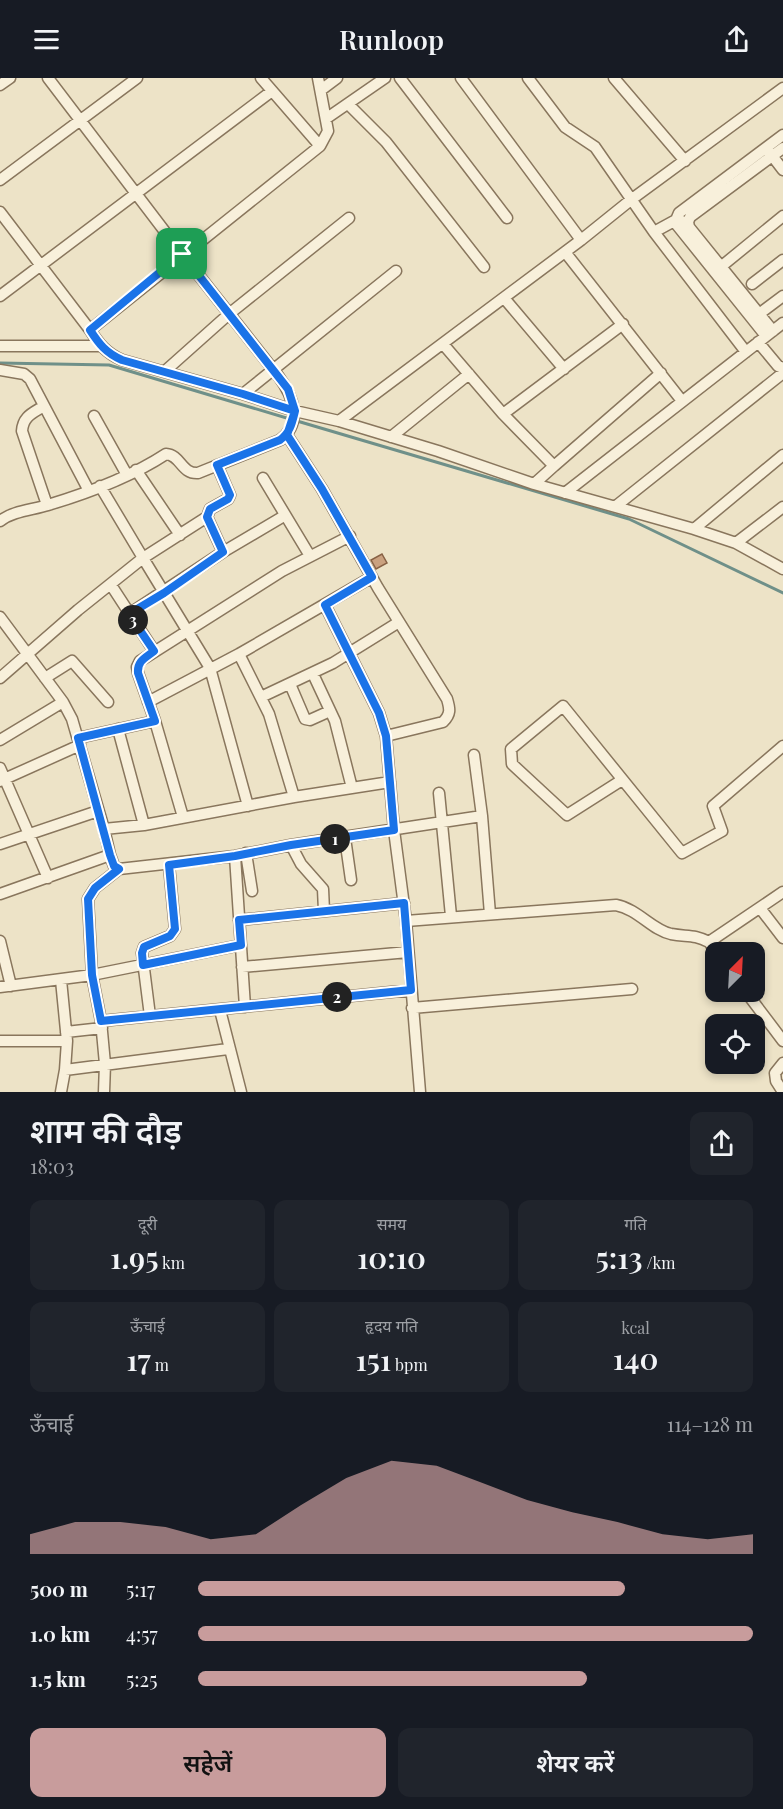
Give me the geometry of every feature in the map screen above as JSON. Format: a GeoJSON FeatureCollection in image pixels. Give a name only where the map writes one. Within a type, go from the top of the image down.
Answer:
{"type":"FeatureCollection","features":[{"type":"Feature","properties":{"kind":"street"},"geometry":{"type":"LineString","coordinates":[[0,85],[10,78]]}},
{"type":"Feature","properties":{"kind":"street"},"geometry":{"type":"LineString","coordinates":[[1,517],[47,505],[95,488],[166,454],[171,454],[186,470],[192,473],[217,465],[280,440],[288,433],[294,415],[288,389],[274,369],[182,254],[48,78]]}},
{"type":"Feature","properties":{"kind":"street"},"geometry":{"type":"LineString","coordinates":[[0,180],[137,78]]}},
{"type":"Feature","properties":{"kind":"street"},"geometry":{"type":"LineString","coordinates":[[261,78],[320,146]]}},
{"type":"Feature","properties":{"kind":"street"},"geometry":{"type":"LineString","coordinates":[[90,330],[182,254],[320,146],[328,131],[318,78]]}},
{"type":"Feature","properties":{"kind":"street"},"geometry":{"type":"LineString","coordinates":[[321,90],[337,78]]}},
{"type":"Feature","properties":{"kind":"street"},"geometry":{"type":"LineString","coordinates":[[327,118],[385,78]]}},
{"type":"Feature","properties":{"kind":"street"},"geometry":{"type":"LineString","coordinates":[[400,78],[507,218]]}},
{"type":"Feature","properties":{"kind":"street"},"geometry":{"type":"LineString","coordinates":[[461,78],[581,240]]}},
{"type":"Feature","properties":{"kind":"street"},"geometry":{"type":"LineString","coordinates":[[528,78],[565,127],[595,147],[654,232],[746,352]]}},
{"type":"Feature","properties":{"kind":"street"},"geometry":{"type":"LineString","coordinates":[[614,78],[685,161]]}},
{"type":"Feature","properties":{"kind":"street"},"geometry":{"type":"LineString","coordinates":[[339,421],[783,88]]}},
{"type":"Feature","properties":{"kind":"street"},"geometry":{"type":"LineString","coordinates":[[0,296],[272,91]]}},
{"type":"Feature","properties":{"kind":"street"},"geometry":{"type":"LineString","coordinates":[[348,104],[386,142],[484,267]]}},
{"type":"Feature","properties":{"kind":"street"},"geometry":{"type":"LineString","coordinates":[[783,135],[769,153],[690,217],[688,222],[689,227],[718,269],[756,317],[778,366],[783,368]]}},
{"type":"Feature","properties":{"kind":"street"},"geometry":{"type":"LineString","coordinates":[[718,269],[677,225],[676,220],[679,213],[769,153],[783,148]]}},
{"type":"Feature","properties":{"kind":"street"},"geometry":{"type":"LineString","coordinates":[[769,153],[783,170]]}},
{"type":"Feature","properties":{"kind":"street"},"geometry":{"type":"LineString","coordinates":[[0,212],[109,355],[243,394],[294,415],[339,421],[534,484],[694,529],[736,543],[783,569]]}},
{"type":"Feature","properties":{"kind":"street"},"geometry":{"type":"LineString","coordinates":[[718,269],[783,216]]}},
{"type":"Feature","properties":{"kind":"street"},"geometry":{"type":"LineString","coordinates":[[164,372],[229,314],[349,218]]}},
{"type":"Feature","properties":{"kind":"street"},"geometry":{"type":"LineString","coordinates":[[654,232],[676,220],[688,222]]}},
{"type":"Feature","properties":{"kind":"street"},"geometry":{"type":"LineString","coordinates":[[566,252],[682,401]]}},
{"type":"Feature","properties":{"kind":"street"},"geometry":{"type":"LineString","coordinates":[[752,284],[783,260]]}},
{"type":"Feature","properties":{"kind":"street"},"geometry":{"type":"LineString","coordinates":[[243,394],[396,272]]}},
{"type":"Feature","properties":{"kind":"street"},"geometry":{"type":"LineString","coordinates":[[756,317],[783,296]]}},
{"type":"Feature","properties":{"kind":"street"},"geometry":{"type":"LineString","coordinates":[[504,298],[564,369]]}},
{"type":"Feature","properties":{"kind":"street"},"geometry":{"type":"LineString","coordinates":[[565,493],[783,323]]}},
{"type":"Feature","properties":{"kind":"street"},"geometry":{"type":"LineString","coordinates":[[503,414],[623,324]]}},
{"type":"Feature","properties":{"kind":"street"},"geometry":{"type":"LineString","coordinates":[[443,344],[503,414],[554,466]]}},
{"type":"Feature","properties":{"kind":"street"},"geometry":{"type":"LineString","coordinates":[[0,346],[101,346]]}},
{"type":"Feature","properties":{"kind":"street"},"geometry":{"type":"LineString","coordinates":[[0,370],[24,374],[30,379],[44,406],[95,488],[189,631],[210,668],[248,806]]}},
{"type":"Feature","properties":{"kind":"street"},"geometry":{"type":"LineString","coordinates":[[534,484],[661,373]]}},
{"type":"Feature","properties":{"kind":"street"},"geometry":{"type":"LineString","coordinates":[[616,506],[783,373]]}},
{"type":"Feature","properties":{"kind":"street"},"geometry":{"type":"LineString","coordinates":[[391,436],[469,374]]}},
{"type":"Feature","properties":{"kind":"street"},"geometry":{"type":"LineString","coordinates":[[44,406],[27,416],[22,423],[22,430],[47,505]]}},
{"type":"Feature","properties":{"kind":"street"},"geometry":{"type":"LineString","coordinates":[[94,416],[131,472],[180,535]]}},
{"type":"Feature","properties":{"kind":"street"},"geometry":{"type":"LineString","coordinates":[[288,433],[447,699],[450,709],[449,716],[443,722],[386,736]]}},
{"type":"Feature","properties":{"kind":"street"},"geometry":{"type":"LineString","coordinates":[[694,529],[783,455]]}},
{"type":"Feature","properties":{"kind":"street"},"geometry":{"type":"LineString","coordinates":[[0,678],[78,610],[143,558],[207,517],[210,509],[228,499],[230,495],[217,465]]}},
{"type":"Feature","properties":{"kind":"street"},"geometry":{"type":"LineString","coordinates":[[263,478],[310,556]]}},
{"type":"Feature","properties":{"kind":"street"},"geometry":{"type":"LineString","coordinates":[[736,543],[783,507]]}},
{"type":"Feature","properties":{"kind":"street"},"geometry":{"type":"LineString","coordinates":[[129,614],[223,552],[284,516]]}},
{"type":"Feature","properties":{"kind":"street"},"geometry":{"type":"LineString","coordinates":[[207,517],[223,552]]}},
{"type":"Feature","properties":{"kind":"street"},"geometry":{"type":"LineString","coordinates":[[183,817],[155,721],[138,673],[137,667],[140,661],[250,590],[350,536]]}},
{"type":"Feature","properties":{"kind":"street"},"geometry":{"type":"LineString","coordinates":[[148,702],[239,654],[372,577]]}},
{"type":"Feature","properties":{"kind":"street"},"geometry":{"type":"LineString","coordinates":[[111,585],[154,651]]}},
{"type":"Feature","properties":{"kind":"street"},"geometry":{"type":"LineString","coordinates":[[325,605],[379,713],[386,736],[394,830],[406,921],[420,1092]]}},
{"type":"Feature","properties":{"kind":"street"},"geometry":{"type":"LineString","coordinates":[[0,617],[63,702],[72,719],[110,855],[114,866],[119,869]]}},
{"type":"Feature","properties":{"kind":"street"},"geometry":{"type":"LineString","coordinates":[[261,697],[313,674],[399,622]]}},
{"type":"Feature","properties":{"kind":"street"},"geometry":{"type":"LineString","coordinates":[[239,654],[269,714],[294,797]]}},
{"type":"Feature","properties":{"kind":"street"},"geometry":{"type":"LineString","coordinates":[[45,678],[72,661],[108,702]]}},
{"type":"Feature","properties":{"kind":"street"},"geometry":{"type":"LineString","coordinates":[[313,674],[341,741],[352,788]]}},
{"type":"Feature","properties":{"kind":"street"},"geometry":{"type":"LineString","coordinates":[[290,684],[305,719],[310,720],[330,711]]}},
{"type":"Feature","properties":{"kind":"street"},"geometry":{"type":"LineString","coordinates":[[0,740],[63,702]]}},
{"type":"Feature","properties":{"kind":"street"},"geometry":{"type":"LineString","coordinates":[[622,780],[567,816],[512,764],[511,749],[563,706],[682,853],[722,831],[713,806],[783,746]]}},
{"type":"Feature","properties":{"kind":"street"},"geometry":{"type":"LineString","coordinates":[[48,878],[30,833],[2,776],[79,741],[155,721]]}},
{"type":"Feature","properties":{"kind":"street"},"geometry":{"type":"LineString","coordinates":[[118,729],[144,825]]}},
{"type":"Feature","properties":{"kind":"street"},"geometry":{"type":"LineString","coordinates":[[474,755],[482,816],[490,914]]}},
{"type":"Feature","properties":{"kind":"street"},"geometry":{"type":"LineString","coordinates":[[104,829],[144,825],[390,782]]}},
{"type":"Feature","properties":{"kind":"street"},"geometry":{"type":"LineString","coordinates":[[439,793],[451,916]]}},
{"type":"Feature","properties":{"kind":"street"},"geometry":{"type":"LineString","coordinates":[[0,844],[98,811]]}},
{"type":"Feature","properties":{"kind":"street"},"geometry":{"type":"LineString","coordinates":[[104,1092],[105,1064],[92,975],[88,899],[95,888],[119,869],[235,856],[291,845],[482,816]]}},
{"type":"Feature","properties":{"kind":"street"},"geometry":{"type":"LineString","coordinates":[[345,838],[351,880]]}},
{"type":"Feature","properties":{"kind":"street"},"geometry":{"type":"LineString","coordinates":[[291,845],[301,864],[323,889],[324,911]]}},
{"type":"Feature","properties":{"kind":"street"},"geometry":{"type":"LineString","coordinates":[[246,853],[252,891]]}},
{"type":"Feature","properties":{"kind":"street"},"geometry":{"type":"LineString","coordinates":[[0,894],[110,855]]}},
{"type":"Feature","properties":{"kind":"street"},"geometry":{"type":"LineString","coordinates":[[235,856],[245,1007]]}},
{"type":"Feature","properties":{"kind":"street"},"geometry":{"type":"LineString","coordinates":[[150,1016],[142,953],[144,947],[170,936],[175,929],[169,865]]}},
{"type":"Feature","properties":{"kind":"street"},"geometry":{"type":"LineString","coordinates":[[406,921],[616,905],[627,907],[670,934],[688,934],[709,942],[783,892]]}},
{"type":"Feature","properties":{"kind":"street"},"geometry":{"type":"LineString","coordinates":[[239,920],[404,903]]}},
{"type":"Feature","properties":{"kind":"street"},"geometry":{"type":"LineString","coordinates":[[760,908],[783,938]]}},
{"type":"Feature","properties":{"kind":"street"},"geometry":{"type":"LineString","coordinates":[[0,941],[5,986],[92,975],[241,945]]}},
{"type":"Feature","properties":{"kind":"street"},"geometry":{"type":"LineString","coordinates":[[242,967],[408,952]]}},
{"type":"Feature","properties":{"kind":"street"},"geometry":{"type":"LineString","coordinates":[[61,980],[66,1037],[65,1070],[61,1092]]}},
{"type":"Feature","properties":{"kind":"street"},"geometry":{"type":"LineString","coordinates":[[412,1008],[632,989]]}},
{"type":"Feature","properties":{"kind":"street"},"geometry":{"type":"LineString","coordinates":[[0,1041],[66,1037],[101,1025],[150,1016],[411,990]]}},
{"type":"Feature","properties":{"kind":"street"},"geometry":{"type":"LineString","coordinates":[[754,1002],[783,1041]]}},
{"type":"Feature","properties":{"kind":"street"},"geometry":{"type":"LineString","coordinates":[[220,1010],[228,1049],[241,1092]]}},
{"type":"Feature","properties":{"kind":"street"},"geometry":{"type":"LineString","coordinates":[[65,1070],[228,1049]]}},
{"type":"Feature","properties":{"kind":"street"},"geometry":{"type":"LineString","coordinates":[[783,1063],[775,1072],[776,1081],[783,1092]]}},
{"type":"Feature","properties":{"kind":"building"},"geometry":{"type":"Polygon","coordinates":[[[382,554],[387,563],[376,569],[371,560],[382,554]]]}},
{"type":"Feature","properties":{"kind":"waterway"},"geometry":{"type":"LineString","coordinates":[[0,363],[109,365],[290,419]]}},
{"type":"Feature","properties":{"kind":"waterway"},"geometry":{"type":"LineString","coordinates":[[297,421],[629,519],[783,593]]}},
{"type":"Feature","properties":{"kind":"route"},"geometry":{"type":"LineString","coordinates":[[182,254],[90,330],[101,346],[109,355],[122,360],[295,411],[289,431],[287,435],[280,440],[217,465],[230,495],[228,499],[210,509],[207,517],[223,552],[129,614],[154,651],[140,661],[137,667],[155,721],[78,738],[110,855],[114,866],[119,869],[95,888],[88,899],[92,975],[101,1021],[411,990],[404,903],[239,920],[241,945],[143,965],[142,949],[170,936],[175,929],[169,865],[394,830],[389,756],[379,713],[325,605],[372,577],[322,489],[287,435],[295,411],[288,389],[182,254]]}}]}
